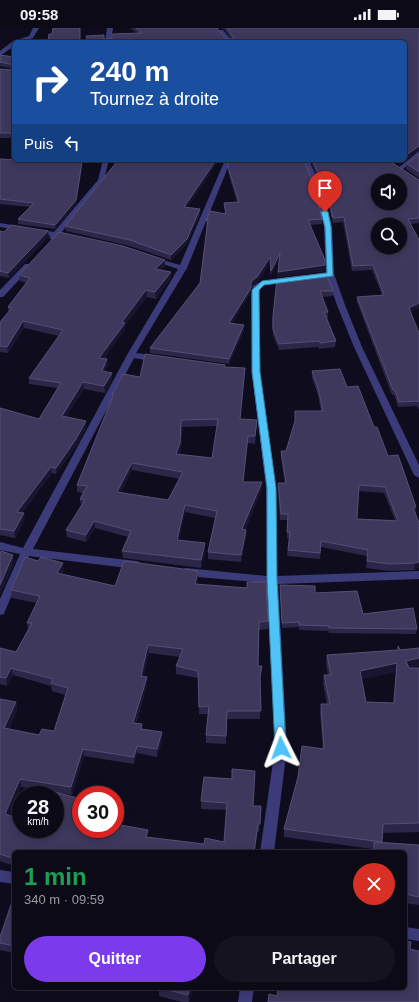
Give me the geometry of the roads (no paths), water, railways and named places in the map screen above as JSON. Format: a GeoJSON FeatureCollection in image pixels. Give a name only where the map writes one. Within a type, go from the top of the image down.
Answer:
{"type":"FeatureCollection","features":[{"type":"Feature","properties":{"kind":"street"},"geometry":{"type":"LineString","coordinates":[[21,40],[31,37],[36,28]]}},
{"type":"Feature","properties":{"kind":"street"},"geometry":{"type":"LineString","coordinates":[[108,40],[110,28]]}},
{"type":"Feature","properties":{"kind":"street"},"geometry":{"type":"LineString","coordinates":[[222,31],[229,40]]}},
{"type":"Feature","properties":{"kind":"street"},"geometry":{"type":"LineString","coordinates":[[0,54],[12,44]]}},
{"type":"Feature","properties":{"kind":"street"},"geometry":{"type":"LineString","coordinates":[[401,170],[419,153]]}},
{"type":"Feature","properties":{"kind":"street"},"geometry":{"type":"LineString","coordinates":[[47,245],[101,180],[106,162]]}},
{"type":"Feature","properties":{"kind":"street"},"geometry":{"type":"LineString","coordinates":[[0,611],[26,552],[131,355],[183,268],[227,162]]}},
{"type":"Feature","properties":{"kind":"street"},"geometry":{"type":"LineString","coordinates":[[307,162],[321,197],[328,227],[327,275],[358,347],[419,475]]}},
{"type":"Feature","properties":{"kind":"street"},"geometry":{"type":"LineString","coordinates":[[0,225],[81,239]]}},
{"type":"Feature","properties":{"kind":"street"},"geometry":{"type":"LineString","coordinates":[[146,256],[183,268]]}},
{"type":"Feature","properties":{"kind":"street"},"geometry":{"type":"LineString","coordinates":[[0,296],[31,262]]}},
{"type":"Feature","properties":{"kind":"street"},"geometry":{"type":"LineString","coordinates":[[267,850],[281,748],[272,580],[271,488],[252,371],[255,290],[262,283],[300,278]]}},
{"type":"Feature","properties":{"kind":"street"},"geometry":{"type":"LineString","coordinates":[[131,355],[162,359]]}},
{"type":"Feature","properties":{"kind":"street"},"geometry":{"type":"LineString","coordinates":[[0,546],[26,552],[145,567]]}},
{"type":"Feature","properties":{"kind":"street"},"geometry":{"type":"LineString","coordinates":[[176,570],[272,580],[419,575]]}},
{"type":"Feature","properties":{"kind":"street"},"geometry":{"type":"LineString","coordinates":[[0,876],[12,878]]}},
{"type":"Feature","properties":{"kind":"street"},"geometry":{"type":"LineString","coordinates":[[407,933],[419,935]]}},
{"type":"Feature","properties":{"kind":"street"},"geometry":{"type":"LineString","coordinates":[[245,1002],[247,990]]}}]}
